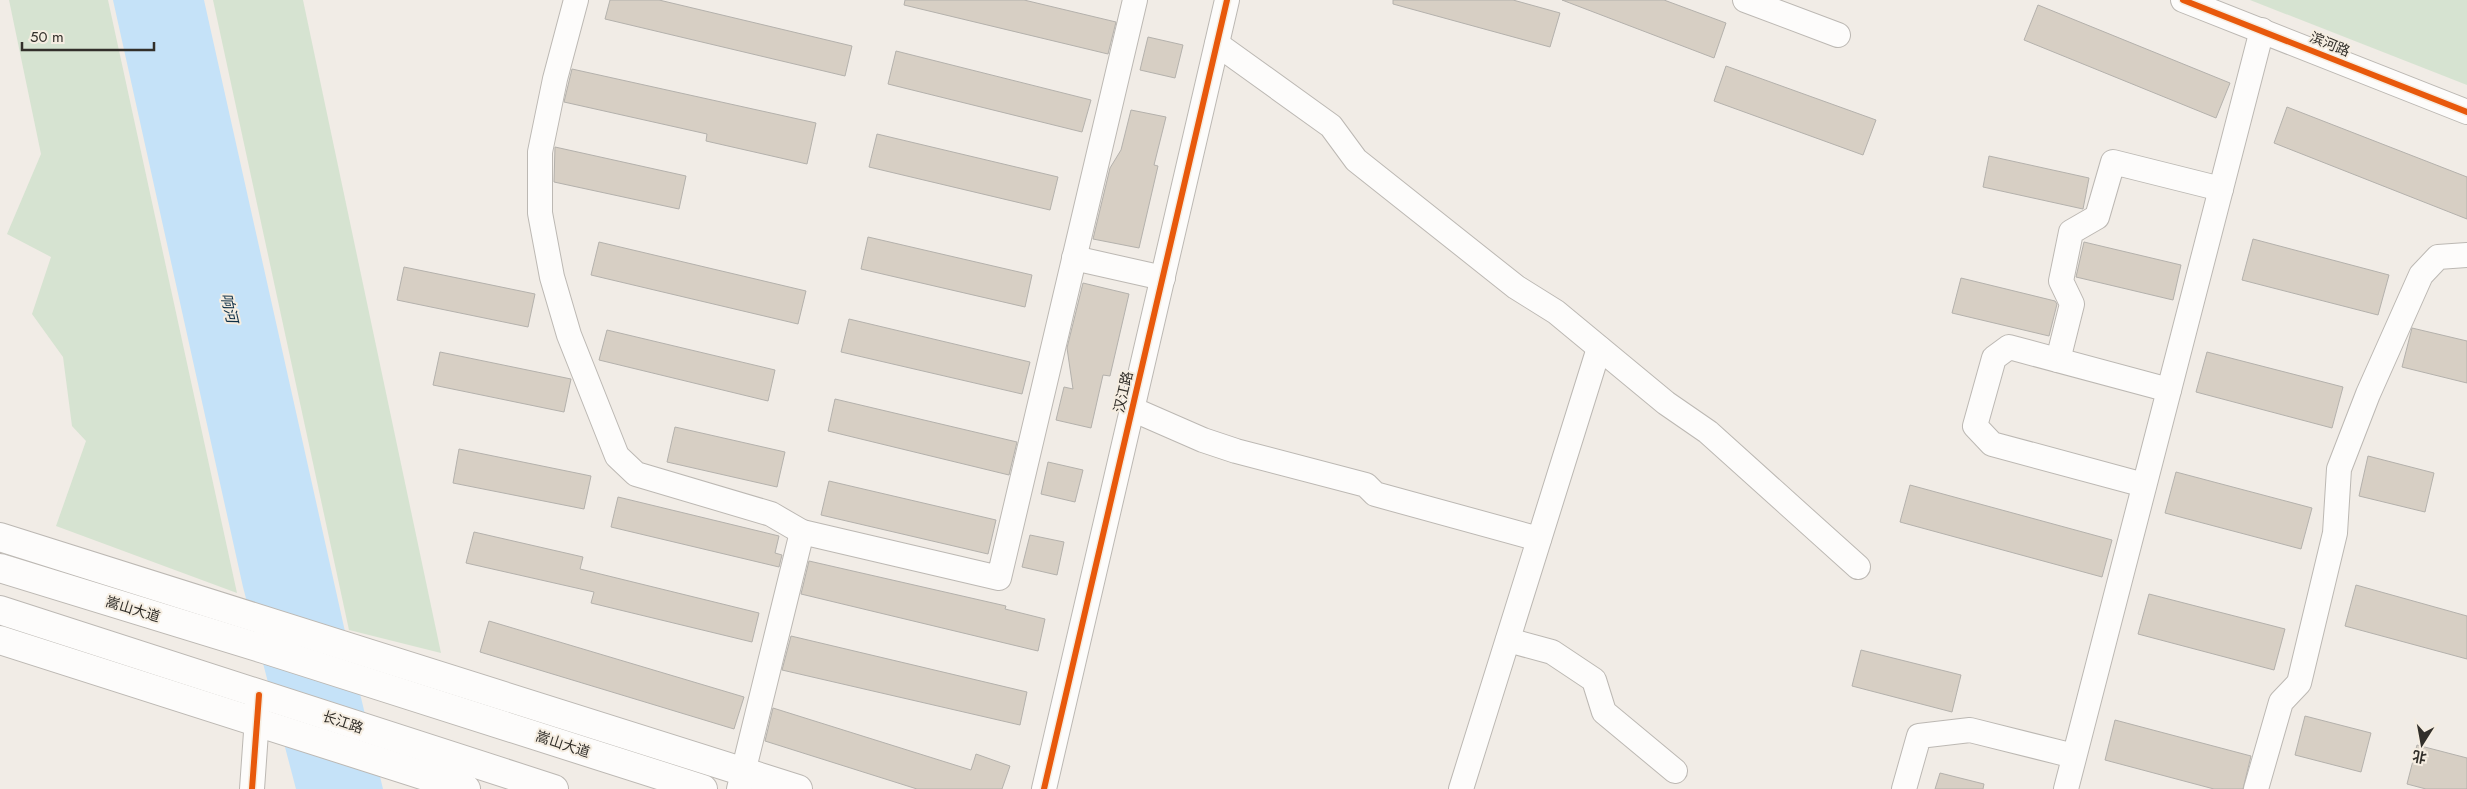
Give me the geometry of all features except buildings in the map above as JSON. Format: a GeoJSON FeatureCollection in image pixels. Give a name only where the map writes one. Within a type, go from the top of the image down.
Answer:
{"type":"FeatureCollection","features":[{"type":"Feature","properties":{"kind":"main road"},"geometry":{"type":"LineString","coordinates":[[0,537],[741,781],[798,789]]}},
{"type":"Feature","properties":{"kind":"main road","name":"嵩山大道"},"geometry":{"type":"LineString","coordinates":[[0,568],[267,650],[703,789]]}},
{"type":"Feature","properties":{"kind":"main road"},"geometry":{"type":"LineString","coordinates":[[0,610],[259,695]]}},
{"type":"Feature","properties":{"kind":"main road"},"geometry":{"type":"LineString","coordinates":[[0,640],[466,789]]}},
{"type":"Feature","properties":{"kind":"main road","name":"长江路"},"geometry":{"type":"LineString","coordinates":[[259,695],[554,789]]}},
{"type":"Feature","properties":{"kind":"street"},"geometry":{"type":"LineString","coordinates":[[576,0],[555,79],[540,152],[540,214],[552,277],[569,335],[617,456],[636,474],[771,514],[802,532],[999,578],[1135,0]]}},
{"type":"Feature","properties":{"kind":"street","name":"汉江路"},"geometry":{"type":"LineString","coordinates":[[1044,789],[1228,0]]}},
{"type":"Feature","properties":{"kind":"street"},"geometry":{"type":"LineString","coordinates":[[1745,0],[1838,35]]}},
{"type":"Feature","properties":{"kind":"street","name":"滨河路"},"geometry":{"type":"LineString","coordinates":[[2183,0],[2467,112]]}},
{"type":"Feature","properties":{"kind":"street"},"geometry":{"type":"LineString","coordinates":[[2066,789],[2262,30]]}},
{"type":"Feature","properties":{"kind":"street"},"geometry":{"type":"LineString","coordinates":[[1217,44],[1331,126],[1356,160],[1516,288],[1556,312],[1666,403],[1708,432],[1858,567]]}},
{"type":"Feature","properties":{"kind":"street"},"geometry":{"type":"LineString","coordinates":[[2058,360],[2072,304],[2061,281],[2071,232],[2097,217],[2113,162],[2221,189]]}},
{"type":"Feature","properties":{"kind":"street"},"geometry":{"type":"LineString","coordinates":[[2256,789],[2281,702],[2299,683],[2334,532],[2339,469],[2362,410],[2420,275],[2438,257],[2467,255]]}},
{"type":"Feature","properties":{"kind":"street"},"geometry":{"type":"LineString","coordinates":[[1074,258],[1163,278]]}},
{"type":"Feature","properties":{"kind":"street"},"geometry":{"type":"LineString","coordinates":[[2144,484],[1992,444],[1975,426],[1994,358],[2009,347],[2169,390]]}},
{"type":"Feature","properties":{"kind":"street"},"geometry":{"type":"LineString","coordinates":[[1461,789],[1599,348]]}},
{"type":"Feature","properties":{"kind":"street"},"geometry":{"type":"LineString","coordinates":[[1132,409],[1203,440],[1236,451],[1366,486],[1375,494],[1539,539]]}},
{"type":"Feature","properties":{"kind":"street"},"geometry":{"type":"LineString","coordinates":[[741,781],[802,532]]}},
{"type":"Feature","properties":{"kind":"street"},"geometry":{"type":"LineString","coordinates":[[1508,640],[1552,652],[1594,680],[1604,712],[1675,772]]}},
{"type":"Feature","properties":{"kind":"street"},"geometry":{"type":"LineString","coordinates":[[252,789],[259,695]]}},
{"type":"Feature","properties":{"kind":"street"},"geometry":{"type":"LineString","coordinates":[[1904,789],[1919,736],[1970,730],[2074,756]]}},
{"type":"Feature","properties":{"kind":"green space"},"geometry":{"type":"Polygon","coordinates":[[[9,0],[108,0],[237,593],[56,526],[86,441],[72,426],[63,357],[32,314],[51,257],[7,234],[41,154],[9,0]]]}},
{"type":"Feature","properties":{"kind":"green space"},"geometry":{"type":"Polygon","coordinates":[[[213,0],[303,0],[441,653],[349,630],[213,0]]]}},
{"type":"Feature","properties":{"kind":"green space"},"geometry":{"type":"Polygon","coordinates":[[[2250,0],[2467,0],[2467,85],[2250,0]]]}},
{"type":"Feature","properties":{"kind":"water","name":"响河"},"geometry":{"type":"Polygon","coordinates":[[[113,0],[204,0],[344,627],[383,789],[296,789],[243,587],[113,0]]]}},
{"type":"Feature","properties":{"kind":"cycle path"},"geometry":{"type":"LineString","coordinates":[[1044,789],[1227,0]]}},
{"type":"Feature","properties":{"kind":"cycle path"},"geometry":{"type":"LineString","coordinates":[[2183,0],[2467,112]]}},
{"type":"Feature","properties":{"kind":"cycle path"},"geometry":{"type":"LineString","coordinates":[[252,789],[259,695]]}}]}
